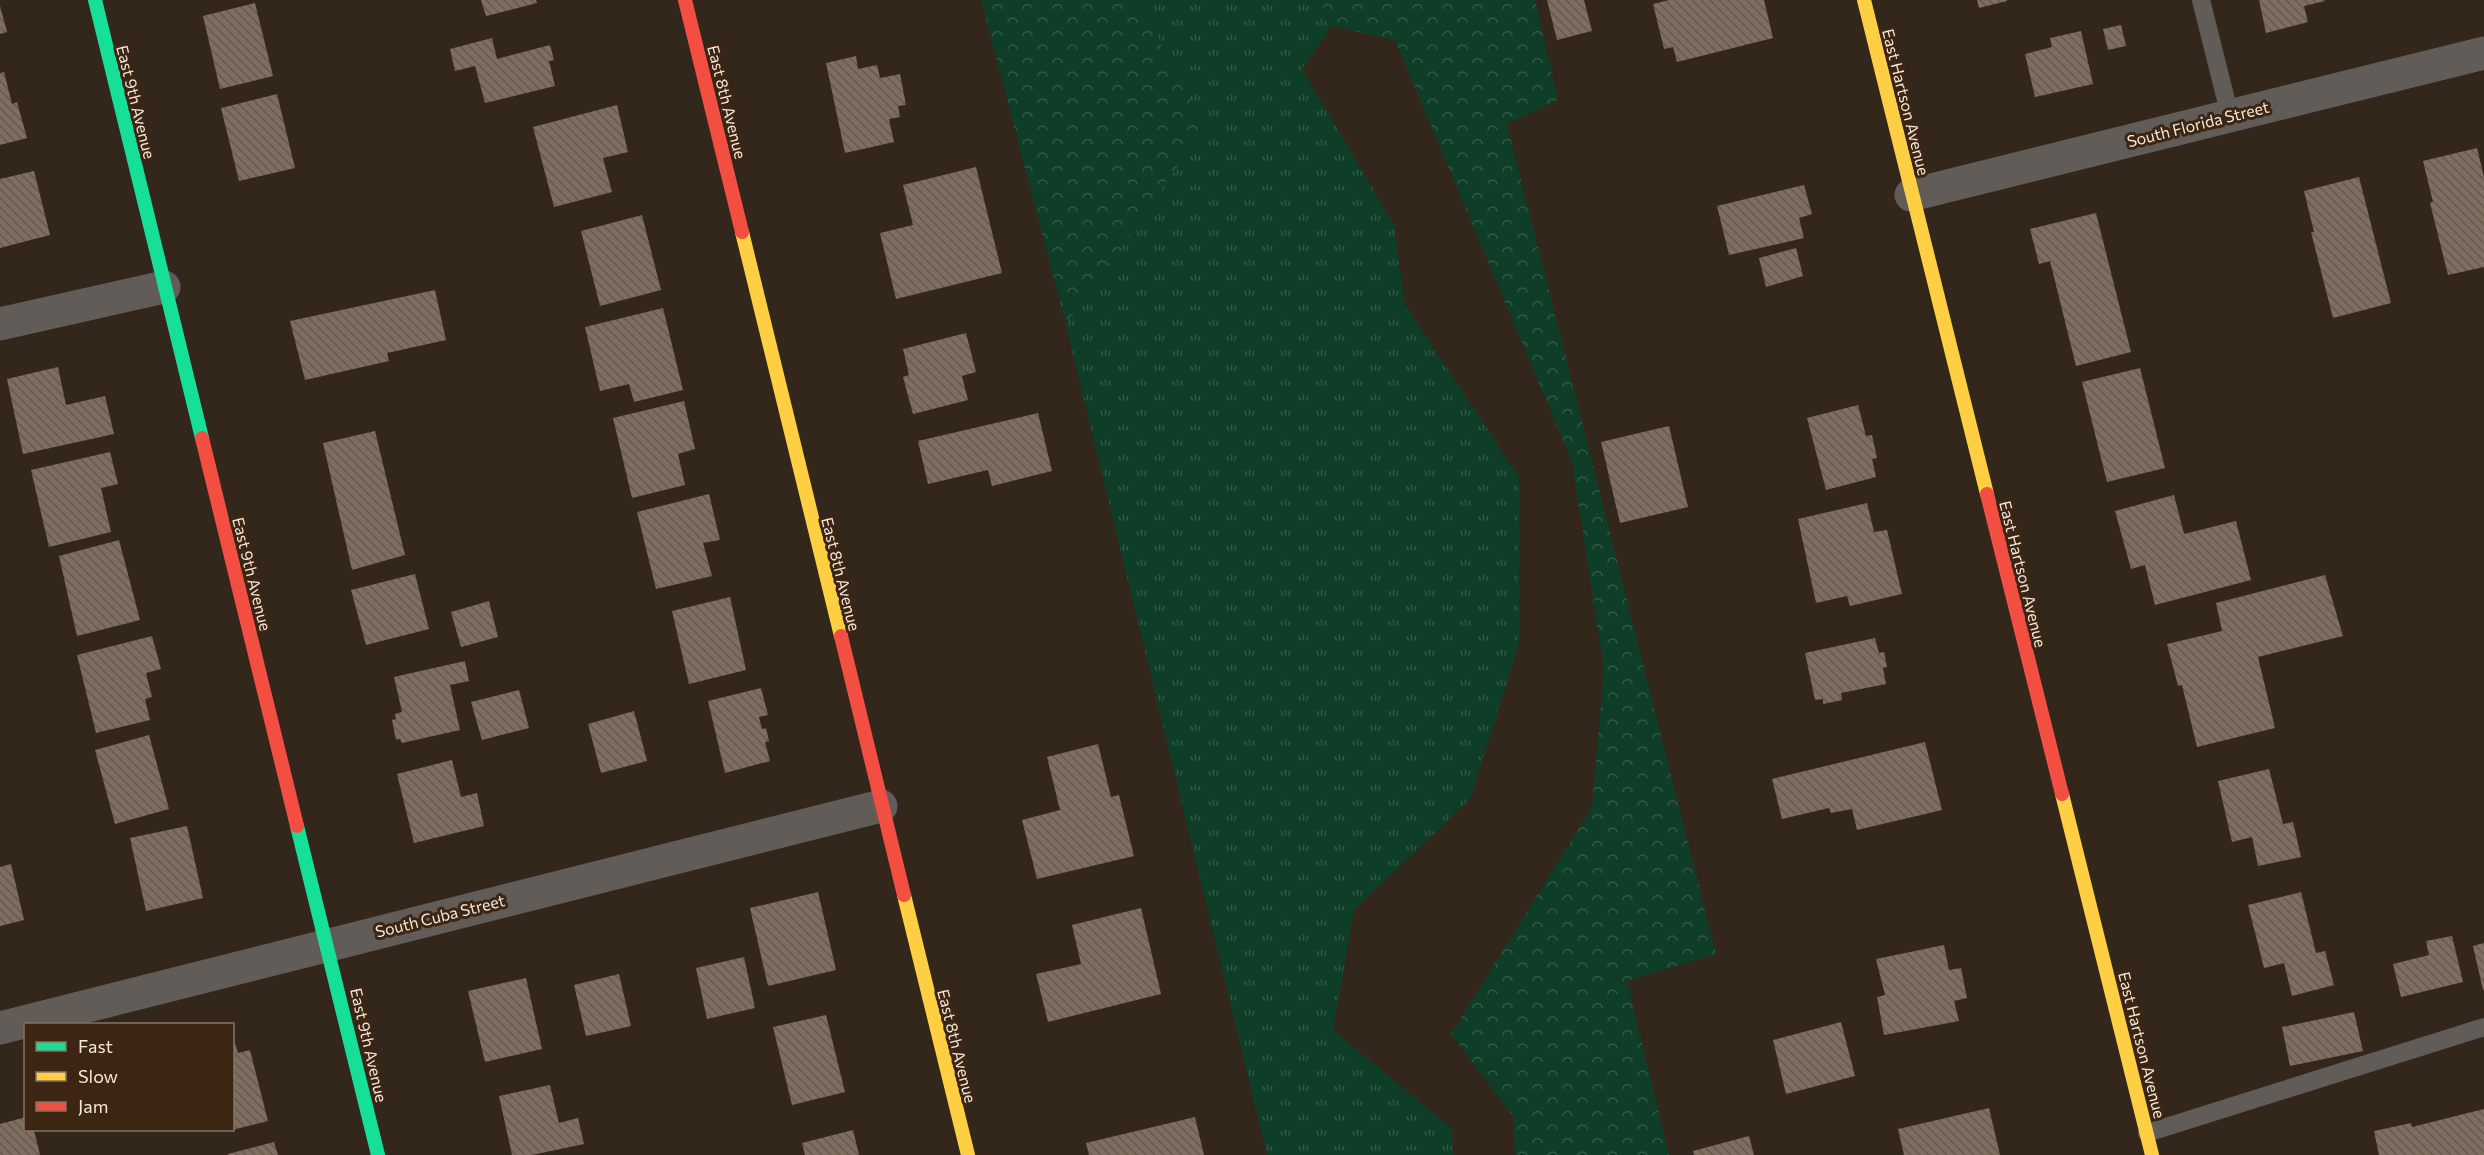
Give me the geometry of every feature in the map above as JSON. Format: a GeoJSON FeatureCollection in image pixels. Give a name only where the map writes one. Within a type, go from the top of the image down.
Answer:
{"type":"FeatureCollection","features":[{"type":"Feature","properties":{"kind":"street","name":"East 9th Avenue"},"geometry":{"type":"LineString","coordinates":[[95,0],[378,1155]]}},
{"type":"Feature","properties":{"kind":"street","name":"East 8th Avenue"},"geometry":{"type":"LineString","coordinates":[[685,0],[968,1155]]}},
{"type":"Feature","properties":{"kind":"street","name":"East Hartson Avenue"},"geometry":{"type":"LineString","coordinates":[[1864,0],[2152,1155]]}},
{"type":"Feature","properties":{"kind":"street","name":"South Florida Street"},"geometry":{"type":"LineString","coordinates":[[1911,195],[2484,54]]}},
{"type":"Feature","properties":{"kind":"street"},"geometry":{"type":"LineString","coordinates":[[0,324],[164,287]]}},
{"type":"Feature","properties":{"kind":"street","name":"South Cuba Street"},"geometry":{"type":"LineString","coordinates":[[0,1028],[881,806]]}},
{"type":"Feature","properties":{"kind":"lane"},"geometry":{"type":"LineString","coordinates":[[2201,0],[2230,116]]}},
{"type":"Feature","properties":{"kind":"lane"},"geometry":{"type":"LineString","coordinates":[[2147,1133],[2484,1027]]}},
{"type":"Feature","properties":{"kind":"green space"},"geometry":{"type":"Polygon","coordinates":[[[981,0],[1138,0],[1206,126],[1066,325],[981,0]]]}},
{"type":"Feature","properties":{"kind":"green space"},"geometry":{"type":"Polygon","coordinates":[[[1138,0],[1320,0],[1332,26],[1302,69],[1394,225],[1405,305],[1519,477],[1519,644],[1470,799],[1354,910],[1333,1030],[1452,1129],[1453,1155],[1267,1155],[1066,325],[1206,126],[1138,0]]]}},
{"type":"Feature","properties":{"kind":"green space"},"geometry":{"type":"Polygon","coordinates":[[[1320,0],[1535,0],[1558,100],[1507,124],[1716,954],[1627,981],[1669,1155],[1515,1155],[1513,1116],[1451,1034],[1592,807],[1604,669],[1572,462],[1395,40],[1332,26],[1320,0]]]}},
{"type":"Feature","properties":{"kind":"building"},"geometry":{"type":"Polygon","coordinates":[[[481,0],[536,0],[537,3],[486,16],[481,0]]]}},
{"type":"Feature","properties":{"kind":"building"},"geometry":{"type":"Polygon","coordinates":[[[1547,0],[1584,0],[1592,31],[1557,40],[1547,0]]]}},
{"type":"Feature","properties":{"kind":"building"},"geometry":{"type":"Polygon","coordinates":[[[1669,0],[1764,0],[1773,38],[1677,62],[1673,47],[1664,49],[1653,4],[1669,0]]]}},
{"type":"Feature","properties":{"kind":"building"},"geometry":{"type":"Polygon","coordinates":[[[1977,0],[2007,0],[2007,1],[1979,8],[1977,0]]]}},
{"type":"Feature","properties":{"kind":"building"},"geometry":{"type":"Polygon","coordinates":[[[2259,0],[2325,1],[2304,6],[2308,22],[2266,33],[2259,0]]]}},
{"type":"Feature","properties":{"kind":"building"},"geometry":{"type":"Polygon","coordinates":[[[255,3],[273,76],[220,89],[203,16],[255,3]]]}},
{"type":"Feature","properties":{"kind":"building"},"geometry":{"type":"Polygon","coordinates":[[[0,6],[7,32],[0,34],[0,6]]]}},
{"type":"Feature","properties":{"kind":"building"},"geometry":{"type":"Polygon","coordinates":[[[2121,25],[2126,46],[2108,50],[2103,29],[2121,25]]]}},
{"type":"Feature","properties":{"kind":"building"},"geometry":{"type":"Polygon","coordinates":[[[2081,31],[2093,84],[2035,97],[2025,54],[2052,47],[2050,38],[2081,31]]]}},
{"type":"Feature","properties":{"kind":"building"},"geometry":{"type":"Polygon","coordinates":[[[492,38],[497,59],[550,45],[554,60],[549,61],[555,86],[485,103],[475,66],[455,71],[450,49],[492,38]]]}},
{"type":"Feature","properties":{"kind":"building"},"geometry":{"type":"Polygon","coordinates":[[[856,56],[858,69],[877,65],[880,78],[900,74],[906,105],[898,106],[900,117],[889,119],[894,142],[845,153],[826,63],[856,56]]]}},
{"type":"Feature","properties":{"kind":"building"},"geometry":{"type":"Polygon","coordinates":[[[4,72],[12,104],[17,102],[27,138],[0,145],[0,73],[4,72]]]}},
{"type":"Feature","properties":{"kind":"building"},"geometry":{"type":"Polygon","coordinates":[[[277,94],[295,168],[239,181],[221,108],[277,94]]]}},
{"type":"Feature","properties":{"kind":"building"},"geometry":{"type":"Polygon","coordinates":[[[617,105],[628,152],[603,158],[612,192],[554,207],[533,127],[617,105]]]}},
{"type":"Feature","properties":{"kind":"building"},"geometry":{"type":"Polygon","coordinates":[[[2477,148],[2484,177],[2484,267],[2448,275],[2430,203],[2433,202],[2423,161],[2477,148]]]}},
{"type":"Feature","properties":{"kind":"building"},"geometry":{"type":"Polygon","coordinates":[[[976,167],[1002,273],[896,299],[880,233],[913,225],[903,185],[976,167]]]}},
{"type":"Feature","properties":{"kind":"building"},"geometry":{"type":"Polygon","coordinates":[[[34,171],[50,235],[0,248],[0,179],[34,171]]]}},
{"type":"Feature","properties":{"kind":"building"},"geometry":{"type":"Polygon","coordinates":[[[2359,177],[2391,303],[2333,318],[2311,232],[2314,232],[2304,191],[2359,177]]]}},
{"type":"Feature","properties":{"kind":"building"},"geometry":{"type":"Polygon","coordinates":[[[1804,185],[1812,214],[1799,218],[1804,238],[1729,255],[1717,206],[1804,185]]]}},
{"type":"Feature","properties":{"kind":"building"},"geometry":{"type":"Polygon","coordinates":[[[2096,213],[2131,352],[2076,366],[2050,261],[2039,264],[2030,229],[2096,213]]]}},
{"type":"Feature","properties":{"kind":"building"},"geometry":{"type":"Polygon","coordinates":[[[642,215],[661,290],[600,306],[581,231],[642,215]]]}},
{"type":"Feature","properties":{"kind":"building"},"geometry":{"type":"Polygon","coordinates":[[[1796,248],[1803,276],[1766,287],[1759,258],[1796,248]]]}},
{"type":"Feature","properties":{"kind":"building"},"geometry":{"type":"Polygon","coordinates":[[[435,290],[446,340],[387,353],[389,361],[305,380],[290,321],[435,290]]]}},
{"type":"Feature","properties":{"kind":"building"},"geometry":{"type":"Polygon","coordinates":[[[663,308],[683,390],[634,402],[629,384],[600,391],[585,327],[663,308]]]}},
{"type":"Feature","properties":{"kind":"building"},"geometry":{"type":"Polygon","coordinates":[[[966,333],[976,372],[962,376],[968,400],[913,414],[903,377],[909,375],[903,349],[966,333]]]}},
{"type":"Feature","properties":{"kind":"building"},"geometry":{"type":"Polygon","coordinates":[[[58,367],[66,405],[105,396],[114,434],[23,454],[7,379],[58,367]]]}},
{"type":"Feature","properties":{"kind":"building"},"geometry":{"type":"Polygon","coordinates":[[[2140,368],[2165,468],[2107,482],[2082,382],[2140,368]]]}},
{"type":"Feature","properties":{"kind":"building"},"geometry":{"type":"Polygon","coordinates":[[[684,401],[695,449],[678,454],[685,485],[632,498],[613,418],[684,401]]]}},
{"type":"Feature","properties":{"kind":"building"},"geometry":{"type":"Polygon","coordinates":[[[1858,405],[1866,436],[1872,435],[1877,458],[1872,459],[1876,477],[1826,490],[1807,418],[1858,405]]]}},
{"type":"Feature","properties":{"kind":"building"},"geometry":{"type":"Polygon","coordinates":[[[1038,413],[1052,471],[992,486],[988,470],[928,484],[918,441],[1038,413]]]}},
{"type":"Feature","properties":{"kind":"building"},"geometry":{"type":"Polygon","coordinates":[[[1669,426],[1688,507],[1620,523],[1601,442],[1669,426]]]}},
{"type":"Feature","properties":{"kind":"building"},"geometry":{"type":"Polygon","coordinates":[[[375,431],[405,555],[352,570],[323,443],[375,431]]]}},
{"type":"Feature","properties":{"kind":"building"},"geometry":{"type":"Polygon","coordinates":[[[110,452],[118,484],[101,488],[111,532],[49,547],[31,470],[110,452]]]}},
{"type":"Feature","properties":{"kind":"building"},"geometry":{"type":"Polygon","coordinates":[[[709,494],[720,540],[703,543],[712,576],[656,589],[637,512],[709,494]]]}},
{"type":"Feature","properties":{"kind":"building"},"geometry":{"type":"Polygon","coordinates":[[[2174,495],[2184,534],[2236,521],[2251,580],[2155,605],[2145,565],[2131,569],[2115,511],[2174,495]]]}},
{"type":"Feature","properties":{"kind":"building"},"geometry":{"type":"Polygon","coordinates":[[[1867,503],[1874,532],[1887,530],[1902,594],[1850,606],[1847,596],[1816,603],[1798,519],[1867,503]]]}},
{"type":"Feature","properties":{"kind":"building"},"geometry":{"type":"Polygon","coordinates":[[[119,540],[140,620],[77,636],[59,556],[119,540]]]}},
{"type":"Feature","properties":{"kind":"building"},"geometry":{"type":"Polygon","coordinates":[[[415,574],[429,629],[366,645],[351,590],[415,574]]]}},
{"type":"Feature","properties":{"kind":"building"},"geometry":{"type":"Polygon","coordinates":[[[2325,575],[2343,636],[2258,657],[2275,728],[2197,747],[2182,685],[2178,686],[2167,644],[2222,631],[2216,603],[2325,575]]]}},
{"type":"Feature","properties":{"kind":"building"},"geometry":{"type":"Polygon","coordinates":[[[730,597],[746,670],[689,684],[672,611],[730,597]]]}},
{"type":"Feature","properties":{"kind":"building"},"geometry":{"type":"Polygon","coordinates":[[[489,601],[498,637],[461,647],[451,612],[489,601]]]}},
{"type":"Feature","properties":{"kind":"building"},"geometry":{"type":"Polygon","coordinates":[[[152,636],[161,669],[146,673],[152,697],[145,699],[150,720],[96,733],[77,655],[152,636]]]}},
{"type":"Feature","properties":{"kind":"building"},"geometry":{"type":"Polygon","coordinates":[[[1875,638],[1879,653],[1884,652],[1887,667],[1883,668],[1886,684],[1841,693],[1842,700],[1823,704],[1823,699],[1815,700],[1805,653],[1875,638]]]}},
{"type":"Feature","properties":{"kind":"building"},"geometry":{"type":"Polygon","coordinates":[[[465,661],[469,681],[450,685],[460,730],[402,743],[400,739],[396,740],[392,720],[396,719],[395,714],[402,712],[394,677],[465,661]]]}},
{"type":"Feature","properties":{"kind":"building"},"geometry":{"type":"Polygon","coordinates":[[[761,688],[768,715],[759,717],[762,729],[766,728],[769,741],[765,742],[770,761],[725,773],[708,701],[761,688]]]}},
{"type":"Feature","properties":{"kind":"building"},"geometry":{"type":"Polygon","coordinates":[[[519,690],[529,728],[482,740],[471,702],[519,690]]]}},
{"type":"Feature","properties":{"kind":"building"},"geometry":{"type":"Polygon","coordinates":[[[634,711],[647,761],[601,773],[588,724],[634,711]]]}},
{"type":"Feature","properties":{"kind":"building"},"geometry":{"type":"Polygon","coordinates":[[[149,735],[169,809],[115,824],[95,750],[149,735]]]}},
{"type":"Feature","properties":{"kind":"building"},"geometry":{"type":"Polygon","coordinates":[[[1925,742],[1942,810],[1857,830],[1852,809],[1831,813],[1829,808],[1782,819],[1772,779],[1925,742]]]}},
{"type":"Feature","properties":{"kind":"building"},"geometry":{"type":"Polygon","coordinates":[[[1098,744],[1111,797],[1119,795],[1134,856],[1037,879],[1022,820],[1060,810],[1047,757],[1098,744]]]}},
{"type":"Feature","properties":{"kind":"building"},"geometry":{"type":"Polygon","coordinates":[[[452,760],[461,797],[477,793],[484,826],[414,843],[397,774],[452,760]]]}},
{"type":"Feature","properties":{"kind":"building"},"geometry":{"type":"Polygon","coordinates":[[[2269,769],[2283,824],[2293,822],[2301,857],[2258,866],[2252,837],[2232,842],[2218,781],[2269,769]]]}},
{"type":"Feature","properties":{"kind":"building"},"geometry":{"type":"Polygon","coordinates":[[[187,826],[203,898],[146,911],[130,838],[187,826]]]}},
{"type":"Feature","properties":{"kind":"building"},"geometry":{"type":"Polygon","coordinates":[[[11,864],[24,920],[0,926],[0,867],[11,864]]]}},
{"type":"Feature","properties":{"kind":"building"},"geometry":{"type":"Polygon","coordinates":[[[818,892],[836,970],[768,986],[750,908],[818,892]]]}},
{"type":"Feature","properties":{"kind":"building"},"geometry":{"type":"Polygon","coordinates":[[[2301,892],[2316,953],[2325,951],[2334,985],[2292,996],[2284,963],[2264,968],[2248,905],[2301,892]]]}},
{"type":"Feature","properties":{"kind":"building"},"geometry":{"type":"Polygon","coordinates":[[[1141,908],[1161,994],[1048,1022],[1036,974],[1081,964],[1072,925],[1141,908]]]}},
{"type":"Feature","properties":{"kind":"building"},"geometry":{"type":"Polygon","coordinates":[[[2452,936],[2463,982],[2401,997],[2393,964],[2429,955],[2426,941],[2452,936]]]}},
{"type":"Feature","properties":{"kind":"building"},"geometry":{"type":"Polygon","coordinates":[[[2484,943],[2484,990],[2483,990],[2473,946],[2484,943]]]}},
{"type":"Feature","properties":{"kind":"building"},"geometry":{"type":"Polygon","coordinates":[[[1944,945],[1949,970],[1961,968],[1967,998],[1954,1001],[1959,1021],[1884,1035],[1877,997],[1885,995],[1876,959],[1944,945]]]}},
{"type":"Feature","properties":{"kind":"building"},"geometry":{"type":"Polygon","coordinates":[[[744,957],[755,1008],[707,1019],[696,968],[744,957]]]}},
{"type":"Feature","properties":{"kind":"building"},"geometry":{"type":"Polygon","coordinates":[[[619,974],[631,1026],[586,1036],[574,985],[619,974]]]}},
{"type":"Feature","properties":{"kind":"building"},"geometry":{"type":"Polygon","coordinates":[[[526,978],[542,1049],[485,1062],[468,991],[526,978]]]}},
{"type":"Feature","properties":{"kind":"building"},"geometry":{"type":"Polygon","coordinates":[[[2354,1012],[2363,1051],[2290,1066],[2282,1027],[2354,1012]]]}},
{"type":"Feature","properties":{"kind":"building"},"geometry":{"type":"Polygon","coordinates":[[[826,1015],[845,1092],[792,1105],[773,1027],[826,1015]]]}},
{"type":"Feature","properties":{"kind":"building"},"geometry":{"type":"Polygon","coordinates":[[[1841,1022],[1855,1076],[1786,1094],[1773,1040],[1841,1022]]]}},
{"type":"Feature","properties":{"kind":"building"},"geometry":{"type":"Polygon","coordinates":[[[234,1040],[238,1053],[250,1050],[268,1121],[234,1130],[234,1040]]]}},
{"type":"Feature","properties":{"kind":"building"},"geometry":{"type":"Polygon","coordinates":[[[550,1085],[559,1123],[578,1118],[584,1144],[532,1155],[512,1155],[499,1096],[550,1085]]]}},
{"type":"Feature","properties":{"kind":"building"},"geometry":{"type":"Polygon","coordinates":[[[1989,1108],[2000,1155],[1904,1155],[1898,1129],[1989,1108]]]}},
{"type":"Feature","properties":{"kind":"building"},"geometry":{"type":"Polygon","coordinates":[[[2484,1109],[2484,1155],[2379,1155],[2374,1131],[2411,1123],[2412,1127],[2484,1109]]]}},
{"type":"Feature","properties":{"kind":"building"},"geometry":{"type":"Polygon","coordinates":[[[1195,1117],[1204,1155],[1089,1155],[1086,1143],[1195,1117]]]}},
{"type":"Feature","properties":{"kind":"building"},"geometry":{"type":"Polygon","coordinates":[[[24,1118],[24,1131],[34,1131],[40,1155],[0,1155],[0,1124],[24,1118]]]}},
{"type":"Feature","properties":{"kind":"building"},"geometry":{"type":"Polygon","coordinates":[[[853,1130],[859,1155],[805,1155],[802,1143],[853,1130]]]}},
{"type":"Feature","properties":{"kind":"building"},"geometry":{"type":"Polygon","coordinates":[[[1749,1136],[1754,1155],[1694,1155],[1693,1151],[1749,1136]]]}},
{"type":"Feature","properties":{"kind":"building"},"geometry":{"type":"Polygon","coordinates":[[[274,1142],[278,1155],[228,1155],[228,1154],[274,1142]]]}},
{"type":"Feature","properties":{"kind":"traffic: fast"},"geometry":{"type":"LineString","coordinates":[[95,0],[202,438]]}},
{"type":"Feature","properties":{"kind":"traffic: fast"},"geometry":{"type":"LineString","coordinates":[[297,826],[378,1155]]}},
{"type":"Feature","properties":{"kind":"traffic: slow"},"geometry":{"type":"LineString","coordinates":[[1864,0],[1987,494]]}},
{"type":"Feature","properties":{"kind":"traffic: slow"},"geometry":{"type":"LineString","coordinates":[[742,232],[841,636]]}},
{"type":"Feature","properties":{"kind":"traffic: slow"},"geometry":{"type":"LineString","coordinates":[[2062,794],[2152,1155]]}},
{"type":"Feature","properties":{"kind":"traffic: slow"},"geometry":{"type":"LineString","coordinates":[[904,895],[968,1155]]}},
{"type":"Feature","properties":{"kind":"traffic: jam"},"geometry":{"type":"LineString","coordinates":[[685,0],[742,232]]}},
{"type":"Feature","properties":{"kind":"traffic: jam"},"geometry":{"type":"LineString","coordinates":[[202,438],[297,826]]}},
{"type":"Feature","properties":{"kind":"traffic: jam"},"geometry":{"type":"LineString","coordinates":[[1987,494],[2062,794]]}},
{"type":"Feature","properties":{"kind":"traffic: jam"},"geometry":{"type":"LineString","coordinates":[[841,636],[904,895]]}}]}
